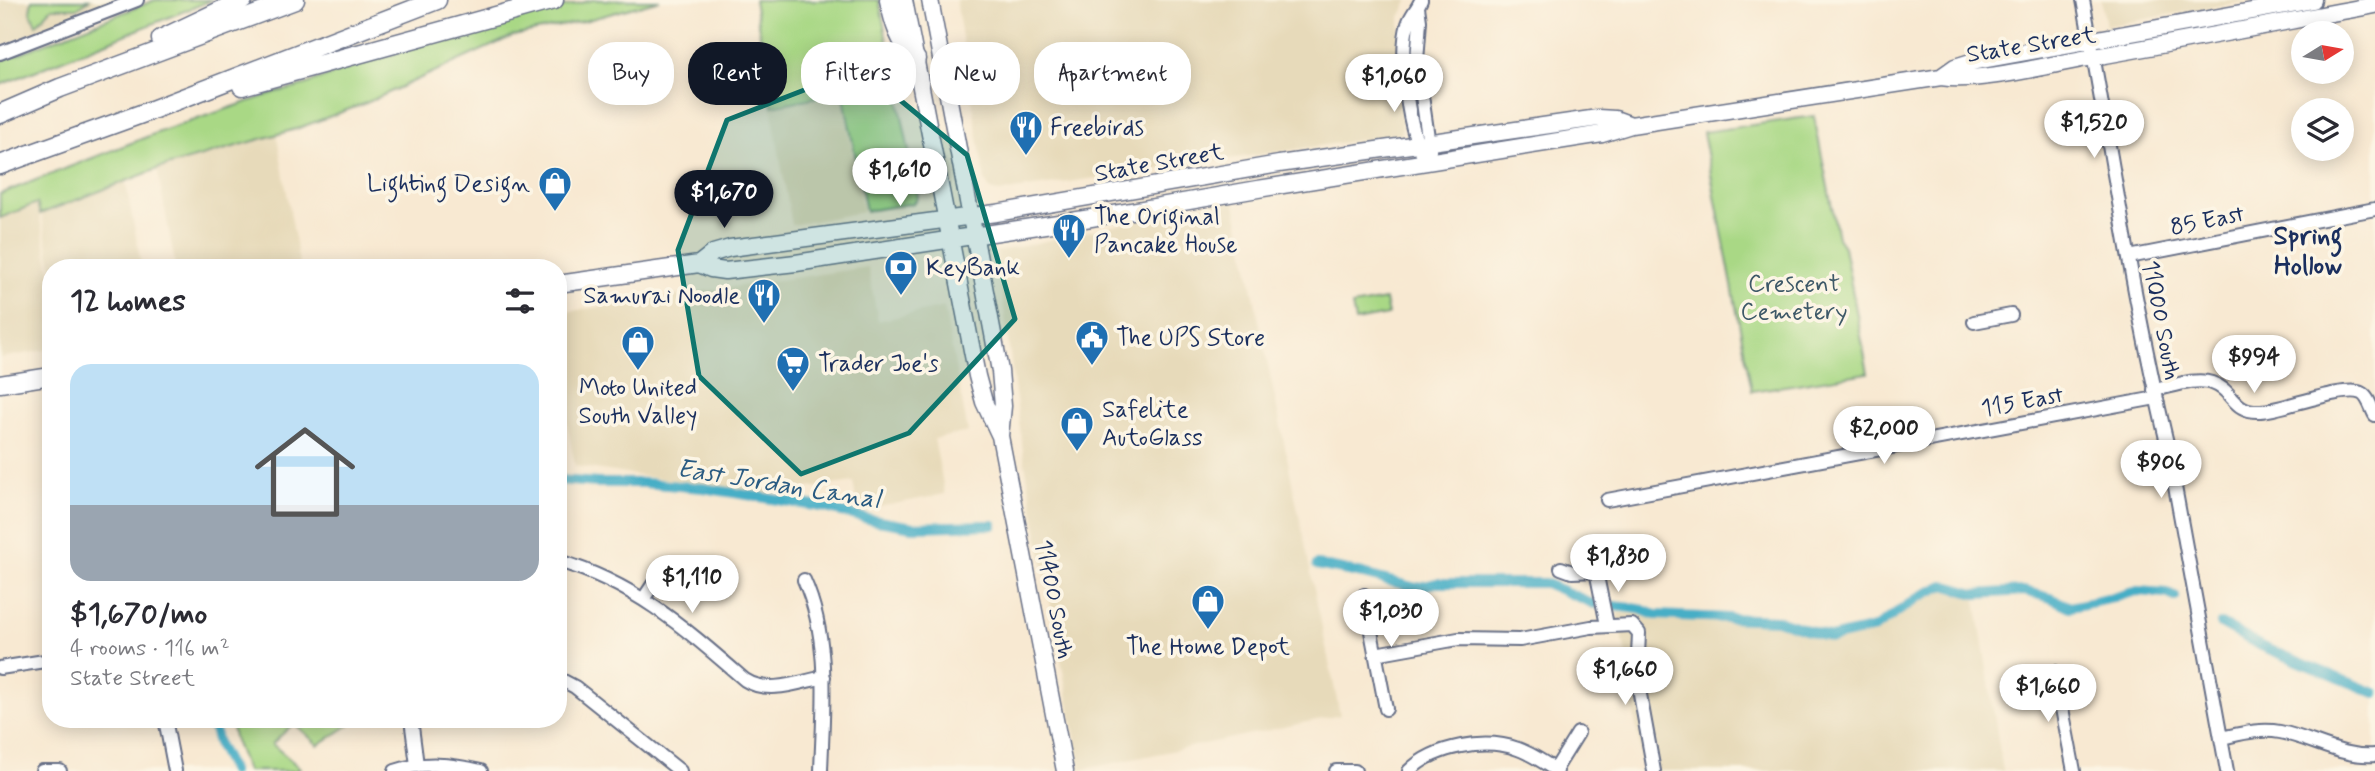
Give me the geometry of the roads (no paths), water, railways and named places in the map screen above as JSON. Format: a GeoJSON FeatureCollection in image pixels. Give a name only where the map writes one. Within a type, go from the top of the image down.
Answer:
{"type":"FeatureCollection","features":[{"type":"Feature","properties":{"kind":"highway"},"geometry":{"type":"LineString","coordinates":[[61,88],[243,0]]}},
{"type":"Feature","properties":{"kind":"highway"},"geometry":{"type":"LineString","coordinates":[[0,114],[61,88],[295,0]]}},
{"type":"Feature","properties":{"kind":"highway"},"geometry":{"type":"LineString","coordinates":[[0,165],[144,113],[438,0]]}},
{"type":"Feature","properties":{"kind":"highway"},"geometry":{"type":"LineString","coordinates":[[144,113],[554,0]]}},
{"type":"Feature","properties":{"kind":"highway"},"geometry":{"type":"LineString","coordinates":[[889,0],[897,32],[903,42]]}},
{"type":"Feature","properties":{"kind":"main road","name":"11400 South"},"geometry":{"type":"LineString","coordinates":[[904,0],[913,42]]}},
{"type":"Feature","properties":{"kind":"main road","name":"11400 South"},"geometry":{"type":"LineString","coordinates":[[930,0],[1002,383],[1000,436]]}},
{"type":"Feature","properties":{"kind":"main road","name":"State Street"},"geometry":{"type":"LineString","coordinates":[[699,264],[725,271],[951,240],[1602,134],[1631,125],[1941,77],[1974,78],[2313,0]]}},
{"type":"Feature","properties":{"kind":"main road","name":"State Street"},"geometry":{"type":"LineString","coordinates":[[2092,49],[2375,5]]}},
{"type":"Feature","properties":{"kind":"main road","name":"11400 South"},"geometry":{"type":"LineString","coordinates":[[916,59],[977,376],[984,402],[1000,436],[1065,771]]}},
{"type":"Feature","properties":{"kind":"main road","name":"State Street"},"geometry":{"type":"LineString","coordinates":[[567,284],[699,264],[713,253],[730,248],[947,220],[1424,142],[1598,118],[1615,119],[1631,125]]}},
{"type":"Feature","properties":{"kind":"main road"},"geometry":{"type":"LineString","coordinates":[[1140,209],[1192,191],[1250,179],[1255,175],[1256,168]]}},
{"type":"Feature","properties":{"kind":"main road"},"geometry":{"type":"LineString","coordinates":[[0,384],[42,377]]}},
{"type":"Feature","properties":{"kind":"street"},"geometry":{"type":"LineString","coordinates":[[0,53],[138,0]]}},
{"type":"Feature","properties":{"kind":"street","name":"11000 South"},"geometry":{"type":"LineString","coordinates":[[2083,0],[2227,771]]}},
{"type":"Feature","properties":{"kind":"street"},"geometry":{"type":"LineString","coordinates":[[1420,3],[1408,24],[1404,67],[1427,162]]}},
{"type":"Feature","properties":{"kind":"street","name":"85 East"},"geometry":{"type":"LineString","coordinates":[[2129,257],[2375,209]]}},
{"type":"Feature","properties":{"kind":"street"},"geometry":{"type":"LineString","coordinates":[[1974,322],[2011,315]]}},
{"type":"Feature","properties":{"kind":"street","name":"115 East"},"geometry":{"type":"LineString","coordinates":[[1607,500],[1686,483],[1796,466],[2155,394],[2195,382],[2212,383],[2220,387],[2242,409],[2258,412],[2332,395],[2362,393],[2375,415]]}},
{"type":"Feature","properties":{"kind":"street"},"geometry":{"type":"LineString","coordinates":[[567,564],[602,576],[644,598],[745,680],[758,687],[774,687],[824,677]]}},
{"type":"Feature","properties":{"kind":"street"},"geometry":{"type":"LineString","coordinates":[[644,598],[666,565]]}},
{"type":"Feature","properties":{"kind":"street"},"geometry":{"type":"LineString","coordinates":[[1561,568],[1572,572],[1596,571],[1607,625]]}},
{"type":"Feature","properties":{"kind":"street"},"geometry":{"type":"LineString","coordinates":[[804,580],[812,600],[822,654],[824,677],[821,771]]}},
{"type":"Feature","properties":{"kind":"street"},"geometry":{"type":"LineString","coordinates":[[1364,595],[1386,709]]}},
{"type":"Feature","properties":{"kind":"street"},"geometry":{"type":"LineString","coordinates":[[1375,654],[1443,641],[1473,638],[1520,640],[1607,625],[1632,625],[1639,633],[1637,678],[1654,771]]}},
{"type":"Feature","properties":{"kind":"street"},"geometry":{"type":"LineString","coordinates":[[0,668],[42,661]]}},
{"type":"Feature","properties":{"kind":"street"},"geometry":{"type":"LineString","coordinates":[[2055,672],[2074,771]]}},
{"type":"Feature","properties":{"kind":"street"},"geometry":{"type":"LineString","coordinates":[[567,683],[680,771]]}},
{"type":"Feature","properties":{"kind":"street"},"geometry":{"type":"LineString","coordinates":[[166,728],[175,771]]}},
{"type":"Feature","properties":{"kind":"street"},"geometry":{"type":"LineString","coordinates":[[412,728],[417,765]]}},
{"type":"Feature","properties":{"kind":"street"},"geometry":{"type":"LineString","coordinates":[[2221,738],[2269,731],[2351,754],[2375,755]]}},
{"type":"Feature","properties":{"kind":"street"},"geometry":{"type":"LineString","coordinates":[[1409,771],[1433,754],[1489,744],[1517,749],[1556,770],[1578,733]]}},
{"type":"Feature","properties":{"kind":"street"},"geometry":{"type":"LineString","coordinates":[[395,771],[417,765],[448,765],[481,771]]}},
{"type":"Feature","properties":{"kind":"street"},"geometry":{"type":"LineString","coordinates":[[42,771],[61,771]]}},
{"type":"Feature","properties":{"kind":"street"},"geometry":{"type":"LineString","coordinates":[[1336,771],[1355,771]]}},
{"type":"Feature","properties":{"kind":"waterway","name":"East Jordan Canal"},"geometry":{"type":"LineString","coordinates":[[567,481],[703,488],[822,507],[913,527],[993,525]]}},
{"type":"Feature","properties":{"kind":"waterway","name":"East Jordan Canal"},"geometry":{"type":"LineString","coordinates":[[1317,565],[1416,588],[1436,583],[1545,583],[1594,604]]}},
{"type":"Feature","properties":{"kind":"waterway","name":"East Jordan Canal"},"geometry":{"type":"LineString","coordinates":[[1614,606],[1640,609],[1655,615],[1777,620],[1831,638],[1875,628],[1919,597],[1944,585],[1975,594],[2024,591],[2051,598],[2070,607],[2137,591],[2166,593],[2175,597]]}},
{"type":"Feature","properties":{"kind":"waterway","name":"East Jordan Canal"},"geometry":{"type":"LineString","coordinates":[[2221,624],[2261,646],[2375,693]]}},
{"type":"Feature","properties":{"kind":"waterway","name":"East Jordan Canal"},"geometry":{"type":"LineString","coordinates":[[214,728],[219,746],[232,771]]}},
{"type":"Feature","properties":{"kind":"place","name":"Freebirds"},"geometry":{"type":"Point","coordinates":[1026,157]}},
{"type":"Feature","properties":{"kind":"place","name":"Lighting Design"},"geometry":{"type":"Point","coordinates":[555,213]}},
{"type":"Feature","properties":{"kind":"place","name":"The Original Pancake House"},"geometry":{"type":"Point","coordinates":[1069,260]}},
{"type":"Feature","properties":{"kind":"place","name":"KeyBank"},"geometry":{"type":"Point","coordinates":[901,297]}},
{"type":"Feature","properties":{"kind":"place","name":"Samurai Noodle"},"geometry":{"type":"Point","coordinates":[764,325]}},
{"type":"Feature","properties":{"kind":"place","name":"The UPS Store"},"geometry":{"type":"Point","coordinates":[1092,367]}},
{"type":"Feature","properties":{"kind":"place","name":"Moto United South Valley"},"geometry":{"type":"Point","coordinates":[638,372]}},
{"type":"Feature","properties":{"kind":"place","name":"Trader Joe's"},"geometry":{"type":"Point","coordinates":[793,393]}},
{"type":"Feature","properties":{"kind":"place","name":"Safelite AutoGlass"},"geometry":{"type":"Point","coordinates":[1077,453]}},
{"type":"Feature","properties":{"kind":"place","name":"The Home Depot"},"geometry":{"type":"Point","coordinates":[1208,631]}},
{"type":"Feature","properties":{"kind":"district","name":"Spring Hollow"},"geometry":{"type":"Point","coordinates":[2308,250]}},
{"type":"Feature","properties":{"kind":"park label","name":"Crescent Cemetery"},"geometry":{"type":"Point","coordinates":[1794,297]}}]}
